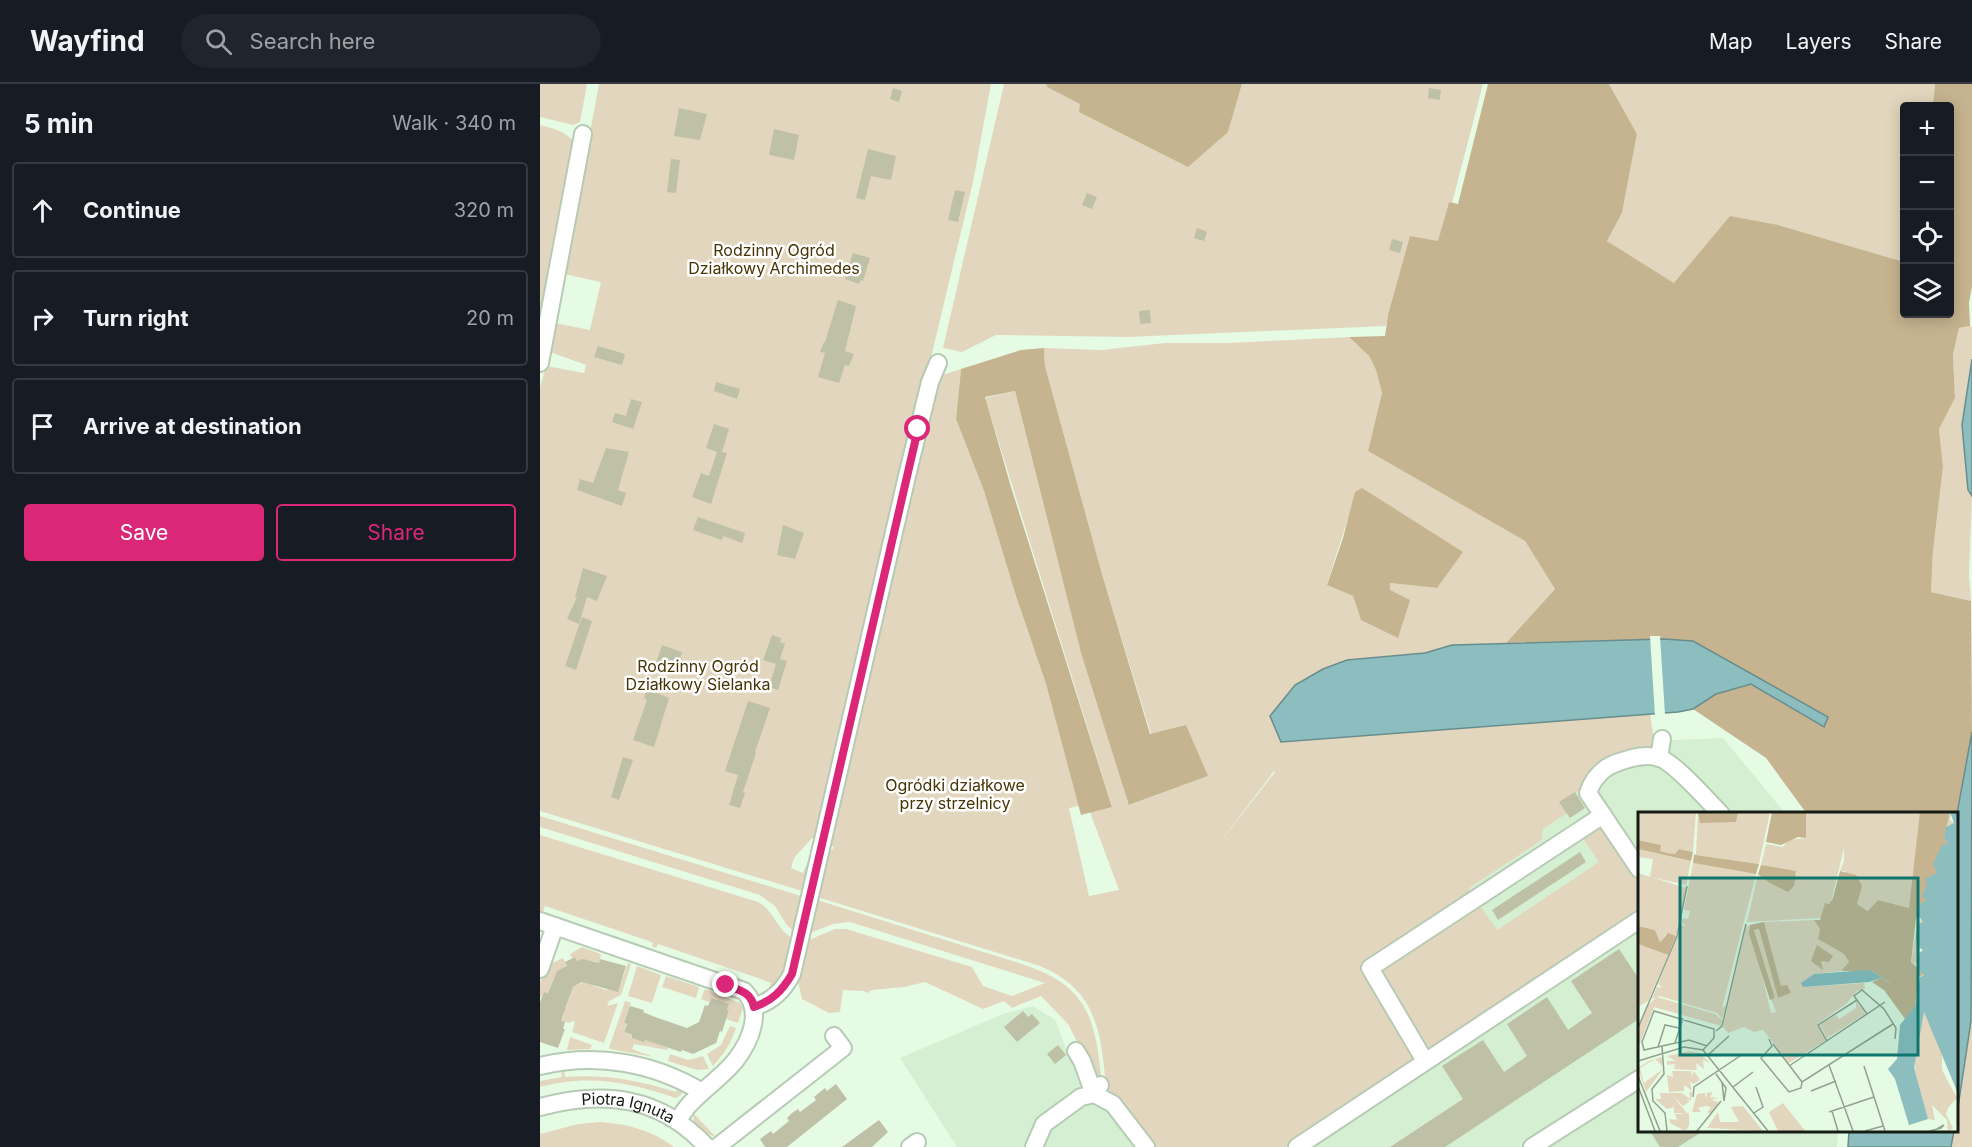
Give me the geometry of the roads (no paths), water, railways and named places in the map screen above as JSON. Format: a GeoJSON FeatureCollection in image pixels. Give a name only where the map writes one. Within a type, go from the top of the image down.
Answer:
{"type":"FeatureCollection","features":[{"type":"Feature","properties":{"kind":"street"},"geometry":{"type":"LineString","coordinates":[[540,363],[583,134]]}},
{"type":"Feature","properties":{"kind":"street"},"geometry":{"type":"LineString","coordinates":[[754,1007],[765,1004],[784,989],[792,974],[900,505],[930,382],[938,363]]}},
{"type":"Feature","properties":{"kind":"street"},"geometry":{"type":"LineString","coordinates":[[1659,758],[1662,739]]}},
{"type":"Feature","properties":{"kind":"street"},"geometry":{"type":"LineString","coordinates":[[1638,868],[1588,794],[1592,781],[1608,766],[1637,756],[1659,758],[1683,775],[1719,812]]}},
{"type":"Feature","properties":{"kind":"street"},"geometry":{"type":"LineString","coordinates":[[1425,1061],[1370,968],[1603,815]]}},
{"type":"Feature","properties":{"kind":"street"},"geometry":{"type":"LineString","coordinates":[[1297,1147],[1638,921]]}},
{"type":"Feature","properties":{"kind":"street"},"geometry":{"type":"LineString","coordinates":[[540,969],[548,924],[744,991],[752,999],[755,1014],[744,1047],[734,1063],[702,1092],[677,1121]]}},
{"type":"Feature","properties":{"kind":"street"},"geometry":{"type":"LineString","coordinates":[[717,1147],[843,1048],[834,1036]]}},
{"type":"Feature","properties":{"kind":"street"},"geometry":{"type":"LineString","coordinates":[[1076,1051],[1097,1089],[1113,1104],[1146,1147]]}},
{"type":"Feature","properties":{"kind":"street"},"geometry":{"type":"LineString","coordinates":[[540,1066],[596,1060],[618,1061],[650,1067],[679,1078],[702,1092]]}},
{"type":"Feature","properties":{"kind":"street"},"geometry":{"type":"LineString","coordinates":[[1532,1147],[1638,1080]]}},
{"type":"Feature","properties":{"kind":"street"},"geometry":{"type":"LineString","coordinates":[[1034,1147],[1044,1124],[1081,1096],[1097,1089]]}},
{"type":"Feature","properties":{"kind":"street","name":"Piotra Ignuta"},"geometry":{"type":"LineString","coordinates":[[540,1107],[588,1097],[609,1098],[649,1107],[677,1121],[707,1147]]}},
{"type":"Feature","properties":{"kind":"water"},"geometry":{"type":"Polygon","coordinates":[[[1972,359],[1972,496],[1968,490],[1962,425],[1972,359]]]}},
{"type":"Feature","properties":{"kind":"water"},"geometry":{"type":"Polygon","coordinates":[[[1664,639],[1693,641],[1828,717],[1824,727],[1751,684],[1716,694],[1693,709],[1678,712],[1281,742],[1270,716],[1295,685],[1323,669],[1347,660],[1425,653],[1452,645],[1664,639]]]}},
{"type":"Feature","properties":{"kind":"water"},"geometry":{"type":"Polygon","coordinates":[[[1972,732],[1971,1021],[1957,1114],[1957,814],[1972,732]]]}},
{"type":"Feature","properties":{"kind":"water"},"geometry":{"type":"Polygon","coordinates":[[[1849,1132],[1954,1132],[1951,1147],[1848,1147],[1849,1132]]]}},
{"type":"Feature","properties":{"kind":"park label","name":"Rodzinny Ogród Działkowy Archimedes"},"geometry":{"type":"Point","coordinates":[774,259]}},
{"type":"Feature","properties":{"kind":"park label","name":"Rodzinny Ogród Działkowy Sielanka"},"geometry":{"type":"Point","coordinates":[698,675]}},
{"type":"Feature","properties":{"kind":"park label","name":"Ogródki działkowe przy strzelnicy"},"geometry":{"type":"Point","coordinates":[955,794]}}]}
